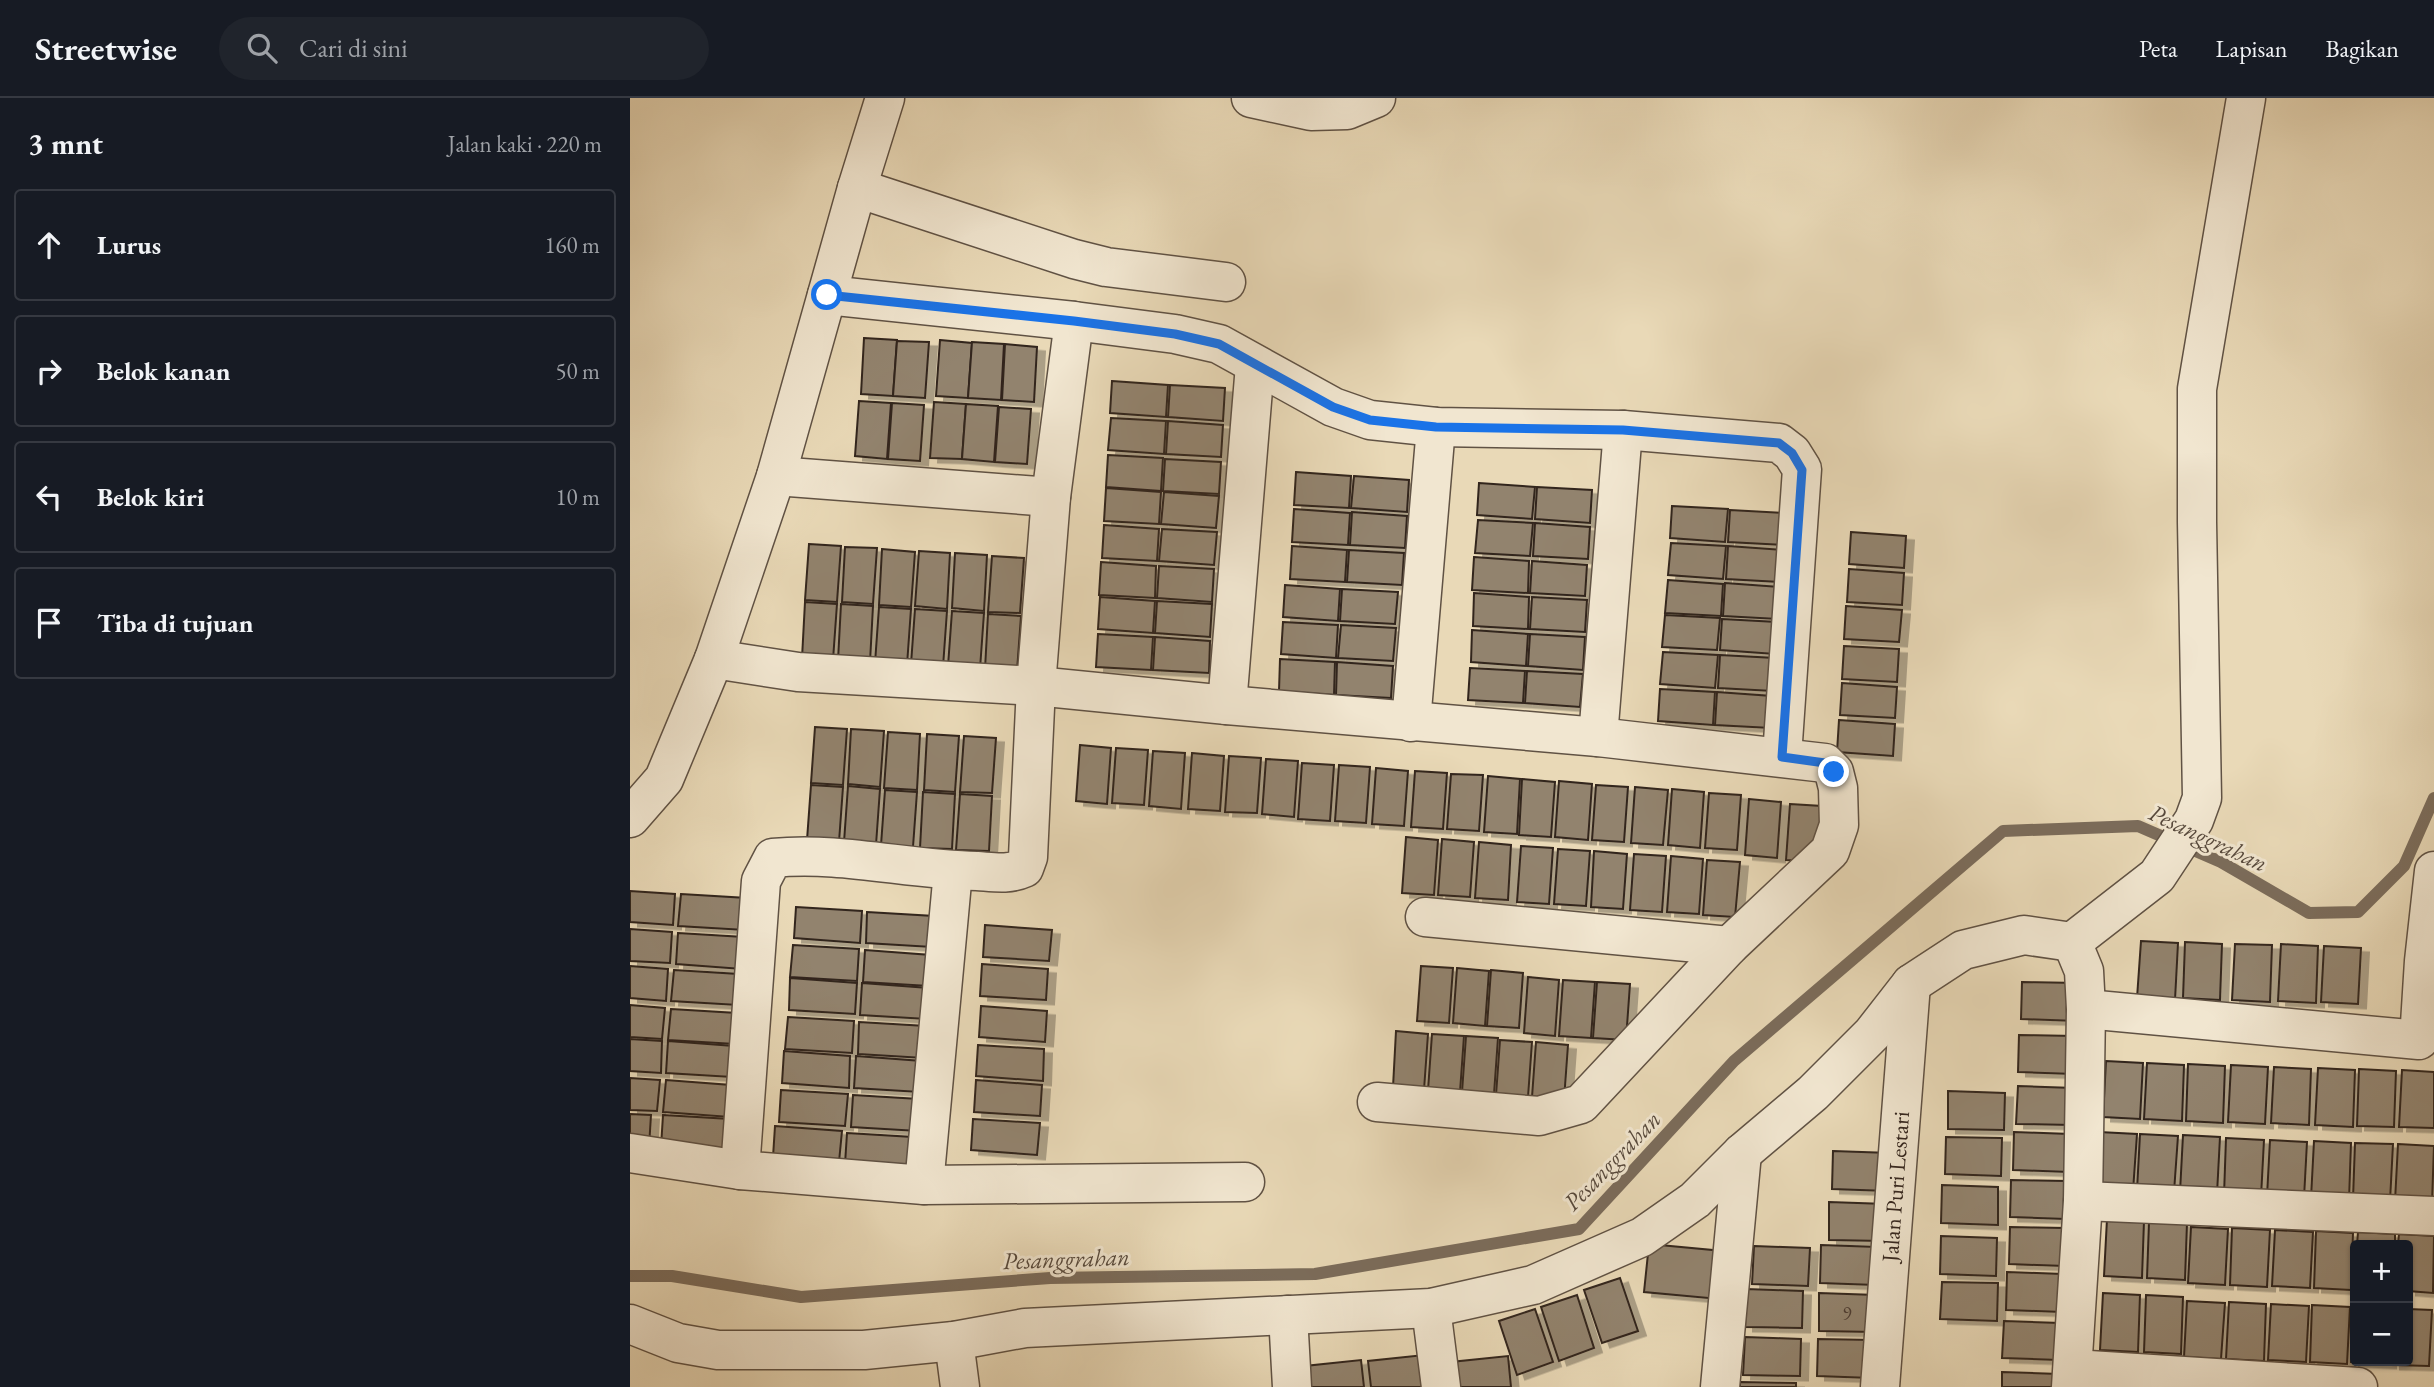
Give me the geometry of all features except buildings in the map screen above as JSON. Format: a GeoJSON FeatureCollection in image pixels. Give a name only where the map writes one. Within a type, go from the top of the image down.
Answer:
{"type":"FeatureCollection","features":[{"type":"Feature","properties":{"kind":"street"},"geometry":{"type":"LineString","coordinates":[[630,818],[664,779],[714,659],[776,476],[885,98]]}},
{"type":"Feature","properties":{"kind":"street"},"geometry":{"type":"LineString","coordinates":[[1251,98],[1311,111],[1347,110],[1376,98]]}},
{"type":"Feature","properties":{"kind":"street"},"geometry":{"type":"LineString","coordinates":[[630,1324],[678,1343],[718,1350],[864,1350],[954,1341],[1025,1328],[1431,1308],[1533,1284],[1642,1237],[1695,1200],[1742,1153],[1813,1093],[1872,1034],[1911,984],[1963,950],[2024,935],[2072,942],[2157,876],[2194,820],[2202,798],[2197,389],[2246,98]]}},
{"type":"Feature","properties":{"kind":"street"},"geometry":{"type":"LineString","coordinates":[[857,188],[1074,259],[1106,267],[1226,282]]}},
{"type":"Feature","properties":{"kind":"street"},"geometry":{"type":"LineString","coordinates":[[827,295],[1074,321],[1175,334],[1219,344],[1333,407],[1370,420],[1436,427],[1623,430],[1779,443],[1792,453],[1802,470],[1782,757]]}},
{"type":"Feature","properties":{"kind":"street"},"geometry":{"type":"LineString","coordinates":[[740,1170],[761,881],[773,858],[800,855],[953,871],[1014,872],[1024,868],[1028,857],[1036,686],[1051,497],[1074,321]]}},
{"type":"Feature","properties":{"kind":"street"},"geometry":{"type":"LineString","coordinates":[[1227,705],[1255,365]]}},
{"type":"Feature","properties":{"kind":"street"},"geometry":{"type":"LineString","coordinates":[[1411,722],[1436,427]]}},
{"type":"Feature","properties":{"kind":"street"},"geometry":{"type":"LineString","coordinates":[[1598,737],[1623,430]]}},
{"type":"Feature","properties":{"kind":"street"},"geometry":{"type":"LineString","coordinates":[[776,476],[1051,497]]}},
{"type":"Feature","properties":{"kind":"street"},"geometry":{"type":"LineString","coordinates":[[714,659],[799,672],[1036,686],[1598,737],[1825,763],[1834,772],[1838,788],[1839,825],[1830,851],[1729,946],[1581,1104],[1539,1116],[1377,1102]]}},
{"type":"Feature","properties":{"kind":"street"},"geometry":{"type":"LineString","coordinates":[[924,1185],[953,871]]}},
{"type":"Feature","properties":{"kind":"street"},"geometry":{"type":"LineString","coordinates":[[2086,1009],[2426,1041],[2424,961],[2434,871]]}},
{"type":"Feature","properties":{"kind":"street"},"geometry":{"type":"LineString","coordinates":[[1425,917],[1729,946]]}},
{"type":"Feature","properties":{"kind":"street"},"geometry":{"type":"LineString","coordinates":[[2072,942],[2084,971],[2086,1009],[2083,1200],[2072,1378],[2358,1387]]}},
{"type":"Feature","properties":{"kind":"street","name":"Jalan Puri Lestari"},"geometry":{"type":"LineString","coordinates":[[1880,1387],[1911,984]]}},
{"type":"Feature","properties":{"kind":"street"},"geometry":{"type":"LineString","coordinates":[[630,1153],[740,1170],[924,1185],[1245,1182]]}},
{"type":"Feature","properties":{"kind":"street"},"geometry":{"type":"LineString","coordinates":[[1720,1387],[1742,1153]]}},
{"type":"Feature","properties":{"kind":"street"},"geometry":{"type":"LineString","coordinates":[[2083,1200],[2434,1216]]}},
{"type":"Feature","properties":{"kind":"street"},"geometry":{"type":"LineString","coordinates":[[1431,1308],[1441,1387]]}},
{"type":"Feature","properties":{"kind":"street"},"geometry":{"type":"LineString","coordinates":[[1288,1315],[1292,1387]]}},
{"type":"Feature","properties":{"kind":"street"},"geometry":{"type":"LineString","coordinates":[[954,1341],[960,1387]]}},
{"type":"Feature","properties":{"kind":"waterway","name":"Pesanggrahan"},"geometry":{"type":"LineString","coordinates":[[630,1276],[672,1276],[801,1297],[1050,1278],[1315,1274],[1579,1229],[1734,1061],[2003,831],[2138,826],[2221,862],[2309,913],[2358,912],[2404,866],[2434,798]]}},
{"type":"Feature","properties":{"kind":"route"},"geometry":{"type":"LineString","coordinates":[[827,295],[1074,321],[1175,334],[1219,344],[1333,407],[1370,420],[1436,427],[1623,430],[1779,443],[1792,453],[1802,470],[1782,757],[1825,763],[1834,772]]}}]}
